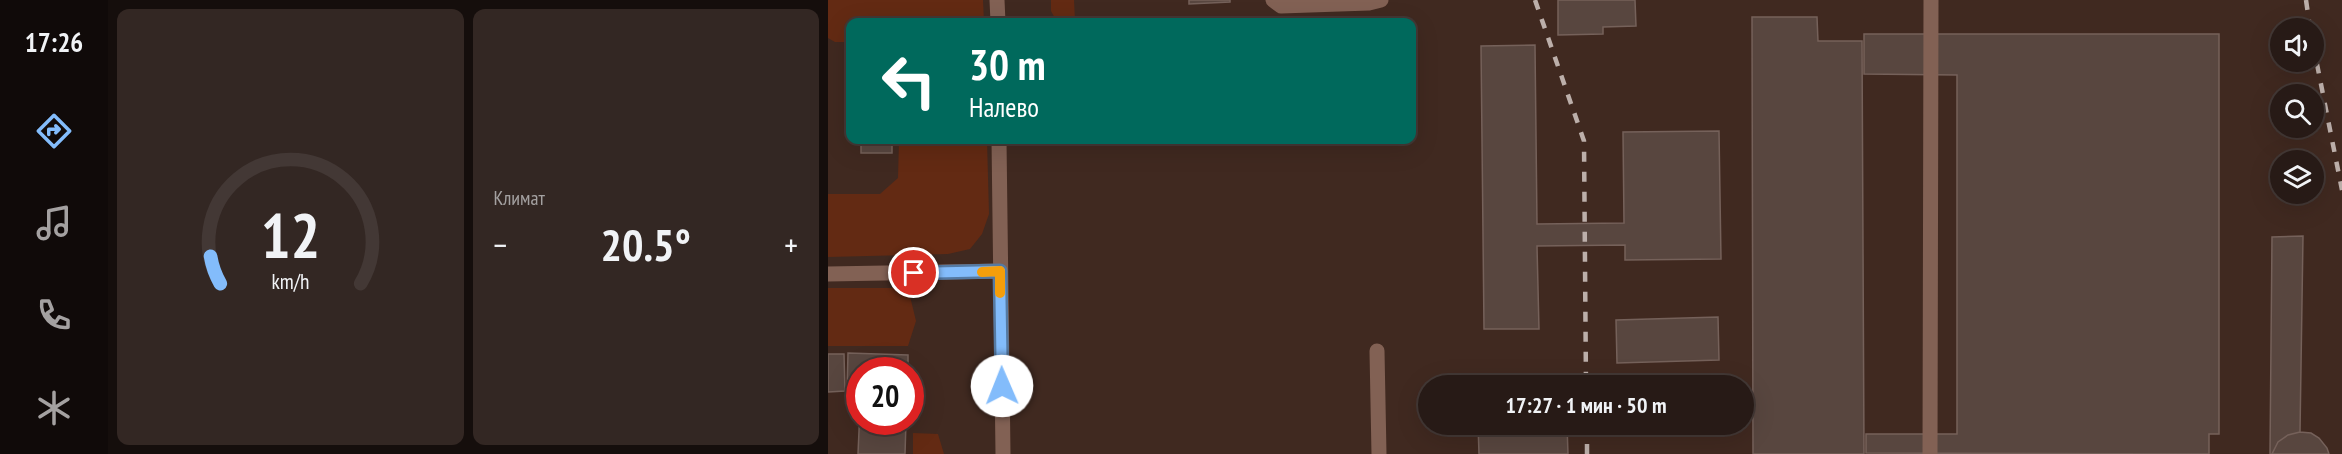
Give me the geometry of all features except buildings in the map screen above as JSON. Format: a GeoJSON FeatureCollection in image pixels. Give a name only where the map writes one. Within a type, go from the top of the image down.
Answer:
{"type":"FeatureCollection","features":[{"type":"Feature","properties":{"kind":"lane"},"geometry":{"type":"LineString","coordinates":[[998,0],[998,18]]}},
{"type":"Feature","properties":{"kind":"lane"},"geometry":{"type":"LineString","coordinates":[[1273,0],[1281,6],[1368,3],[1381,0]]}},
{"type":"Feature","properties":{"kind":"lane"},"geometry":{"type":"LineString","coordinates":[[1930,454],[1931,0]]}},
{"type":"Feature","properties":{"kind":"lane"},"geometry":{"type":"LineString","coordinates":[[999,144],[1003,454]]}},
{"type":"Feature","properties":{"kind":"lane"},"geometry":{"type":"LineString","coordinates":[[828,274],[1000,271]]}},
{"type":"Feature","properties":{"kind":"lane"},"geometry":{"type":"LineString","coordinates":[[1377,351],[1379,454]]}},
{"type":"Feature","properties":{"kind":"shaded area"},"geometry":{"type":"Polygon","coordinates":[[[828,0],[2342,0],[2342,454],[828,454],[828,0]]]}},
{"type":"Feature","properties":{"kind":"shaded area"},"geometry":{"type":"Polygon","coordinates":[[[828,0],[983,0],[984,18],[846,18],[846,42],[835,42],[828,38],[828,0]]]}},
{"type":"Feature","properties":{"kind":"shaded area"},"geometry":{"type":"Polygon","coordinates":[[[1051,0],[1074,0],[1075,18],[1055,18],[1051,11],[1051,0]]]}},
{"type":"Feature","properties":{"kind":"shaded area"},"geometry":{"type":"Polygon","coordinates":[[[899,144],[987,144],[989,214],[982,234],[970,249],[948,254],[828,257],[828,194],[880,194],[898,178],[899,144]]]}},
{"type":"Feature","properties":{"kind":"shaded area"},"geometry":{"type":"Polygon","coordinates":[[[828,288],[908,288],[916,321],[908,346],[828,346],[828,288]]]}},
{"type":"Feature","properties":{"kind":"shaded area"},"geometry":{"type":"Polygon","coordinates":[[[938,434],[944,454],[913,454],[913,435],[938,434]]]}},
{"type":"Feature","properties":{"kind":"railway"},"geometry":{"type":"LineString","coordinates":[[1535,0],[1584,141],[1586,375]]}},
{"type":"Feature","properties":{"kind":"railway"},"geometry":{"type":"LineString","coordinates":[[2306,0],[2309,18]]}},
{"type":"Feature","properties":{"kind":"railway"},"geometry":{"type":"LineString","coordinates":[[2319,72],[2342,190]]}},
{"type":"Feature","properties":{"kind":"railway"},"geometry":{"type":"LineString","coordinates":[[1587,435],[1587,454]]}},
{"type":"Feature","properties":{"kind":"slow traffic"},"geometry":{"type":"LineString","coordinates":[[982,272],[1000,271],[1000,293]]}},
{"type":"Feature","properties":{"kind":"route"},"geometry":{"type":"LineString","coordinates":[[914,273],[1000,271],[1002,386]]}}]}
